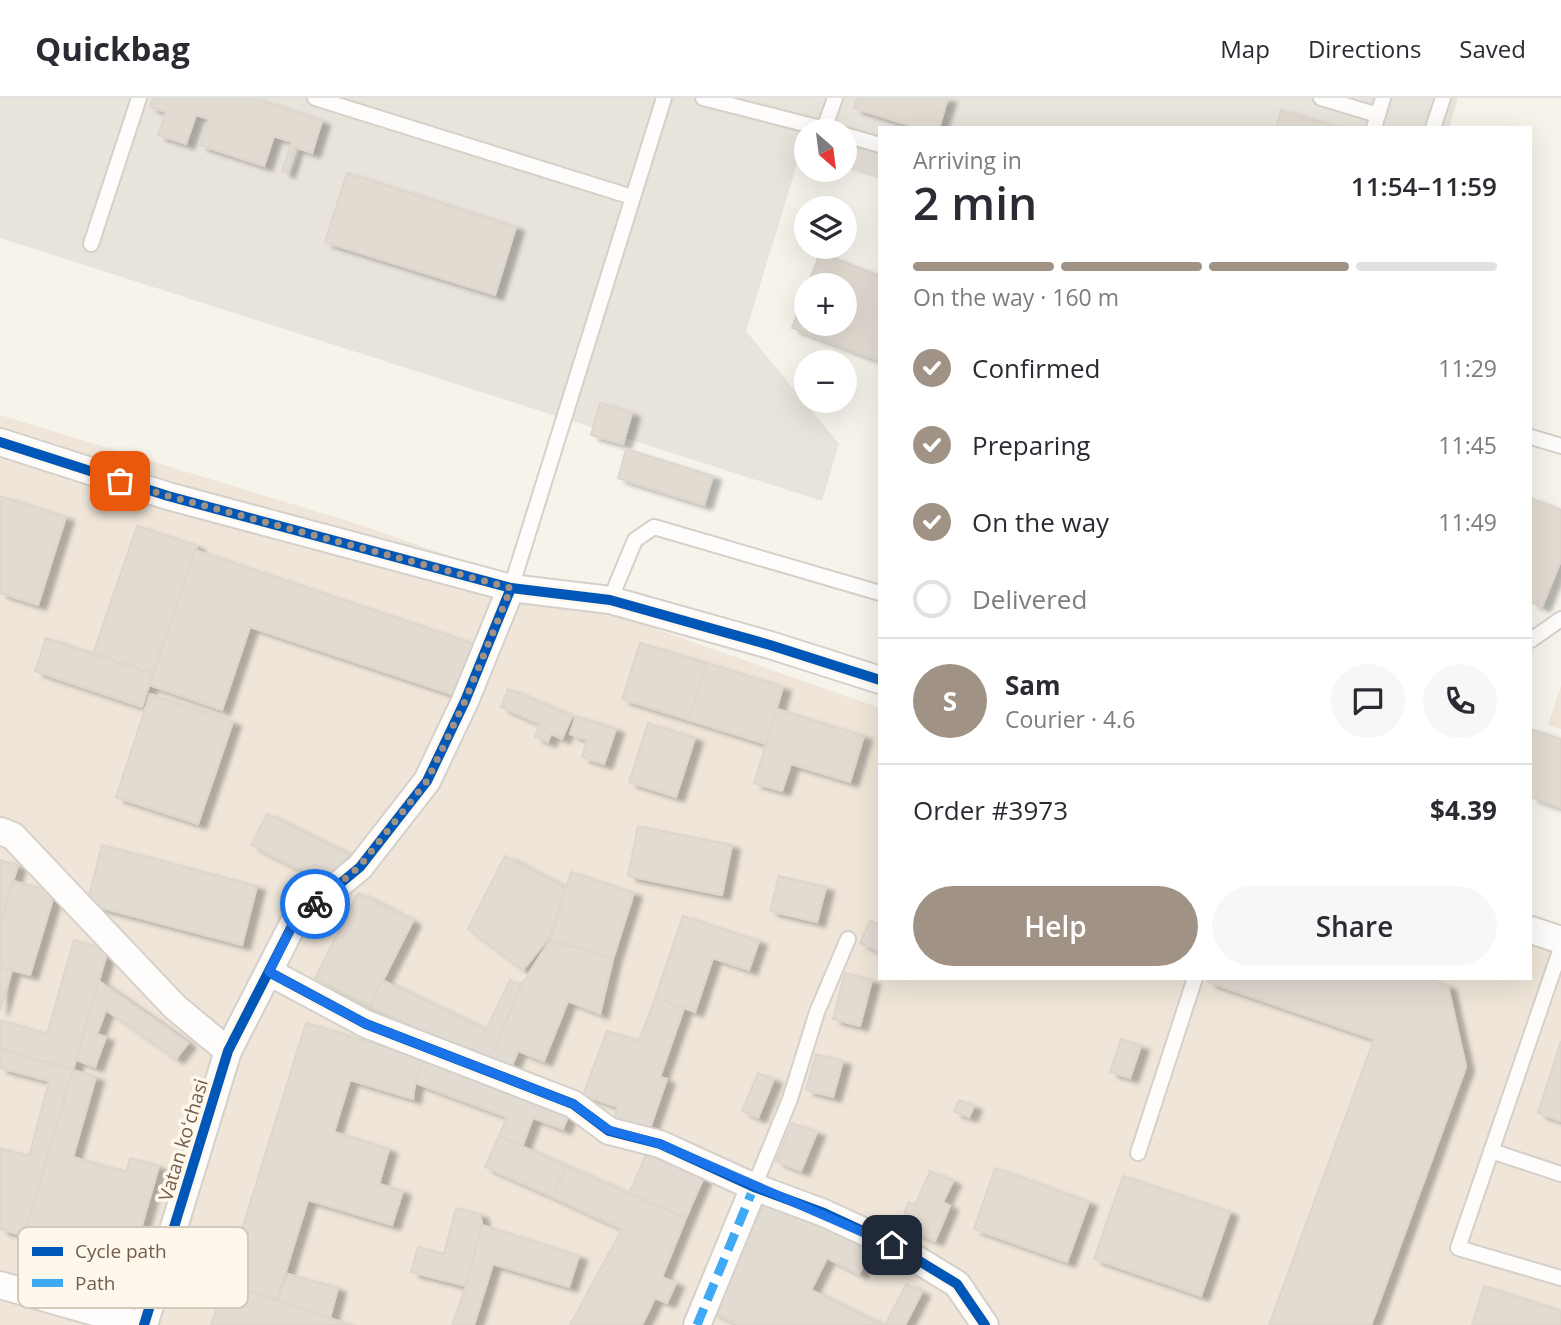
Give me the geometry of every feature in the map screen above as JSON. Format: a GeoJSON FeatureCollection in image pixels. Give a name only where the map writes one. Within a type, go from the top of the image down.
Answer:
{"type":"FeatureCollection","features":[{"type":"Feature","properties":{"kind":"street"},"geometry":{"type":"LineString","coordinates":[[0,442],[168,496],[511,588],[610,600],[770,645],[878,679]]}},
{"type":"Feature","properties":{"kind":"street","name":"Vatan koʻchasi"},"geometry":{"type":"LineString","coordinates":[[173,1227],[228,1051],[294,922],[359,867],[427,781],[465,701],[511,588]]}},
{"type":"Feature","properties":{"kind":"street"},"geometry":{"type":"LineString","coordinates":[[0,831],[13,836],[175,1007],[228,1051]]}},
{"type":"Feature","properties":{"kind":"street"},"geometry":{"type":"LineString","coordinates":[[1532,930],[1561,940]]}},
{"type":"Feature","properties":{"kind":"street"},"geometry":{"type":"LineString","coordinates":[[269,972],[366,1024],[573,1104],[609,1130],[660,1144],[754,1187],[824,1213],[892,1245],[957,1284],[985,1325]]}},
{"type":"Feature","properties":{"kind":"street"},"geometry":{"type":"LineString","coordinates":[[696,1325],[754,1187]]}},
{"type":"Feature","properties":{"kind":"street"},"geometry":{"type":"LineString","coordinates":[[0,1285],[18,1290]]}},
{"type":"Feature","properties":{"kind":"street"},"geometry":{"type":"LineString","coordinates":[[82,1308],[142,1325]]}},
{"type":"Feature","properties":{"kind":"street","name":"Vatan koʻchasi"},"geometry":{"type":"LineString","coordinates":[[142,1325],[147,1308]]}},
{"type":"Feature","properties":{"kind":"lane"},"geometry":{"type":"LineString","coordinates":[[91,244],[139,98]]}},
{"type":"Feature","properties":{"kind":"lane"},"geometry":{"type":"LineString","coordinates":[[315,98],[632,197]]}},
{"type":"Feature","properties":{"kind":"lane"},"geometry":{"type":"LineString","coordinates":[[511,588],[664,98]]}},
{"type":"Feature","properties":{"kind":"lane"},"geometry":{"type":"LineString","coordinates":[[703,98],[794,121]]}},
{"type":"Feature","properties":{"kind":"lane"},"geometry":{"type":"LineString","coordinates":[[830,119],[835,98]]}},
{"type":"Feature","properties":{"kind":"lane"},"geometry":{"type":"LineString","coordinates":[[1321,98],[1376,121],[1383,98]]}},
{"type":"Feature","properties":{"kind":"lane"},"geometry":{"type":"LineString","coordinates":[[1434,126],[1443,98]]}},
{"type":"Feature","properties":{"kind":"lane"},"geometry":{"type":"LineString","coordinates":[[858,139],[878,144]]}},
{"type":"Feature","properties":{"kind":"lane"},"geometry":{"type":"LineString","coordinates":[[1532,437],[1561,446]]}},
{"type":"Feature","properties":{"kind":"lane"},"geometry":{"type":"LineString","coordinates":[[610,600],[635,540],[654,527],[878,592]]}},
{"type":"Feature","properties":{"kind":"lane"},"geometry":{"type":"LineString","coordinates":[[1532,639],[1561,619]]}},
{"type":"Feature","properties":{"kind":"lane"},"geometry":{"type":"LineString","coordinates":[[754,1187],[790,1099],[817,1012],[848,939]]}},
{"type":"Feature","properties":{"kind":"lane"},"geometry":{"type":"LineString","coordinates":[[1561,948],[1554,994],[1491,1151],[1458,1248],[1561,1278]]}},
{"type":"Feature","properties":{"kind":"lane"},"geometry":{"type":"LineString","coordinates":[[1139,1153],[1194,980]]}},
{"type":"Feature","properties":{"kind":"lane"},"geometry":{"type":"LineString","coordinates":[[1491,1151],[1561,1174]]}},
{"type":"Feature","properties":{"kind":"shaded area"},"geometry":{"type":"Polygon","coordinates":[[[0,98],[1458,98],[1450,126],[878,126],[878,178],[858,172],[858,119],[794,119],[794,174],[746,331],[794,389],[794,413],[813,413],[839,444],[822,501],[0,238],[0,98]]]}},
{"type":"Feature","properties":{"kind":"shaded area"},"geometry":{"type":"Polygon","coordinates":[[[0,415],[364,526],[878,707],[878,980],[1532,980],[1532,941],[1561,951],[1561,1325],[0,1325],[0,415]]]}},
{"type":"Feature","properties":{"kind":"shaded area"},"geometry":{"type":"Polygon","coordinates":[[[1561,686],[1561,729],[1548,725],[1561,686]]]}},
{"type":"Feature","properties":{"kind":"building"},"geometry":{"type":"Polygon","coordinates":[[[153,98],[253,98],[322,121],[312,153],[295,147],[287,173],[282,171],[292,142],[274,136],[264,166],[200,145],[209,119],[196,115],[186,144],[158,135],[166,112],[150,107],[153,98]]]}},
{"type":"Feature","properties":{"kind":"building"},"geometry":{"type":"Polygon","coordinates":[[[857,98],[948,98],[940,126],[912,126],[854,108],[857,98]]]}},
{"type":"Feature","properties":{"kind":"building"},"geometry":{"type":"Polygon","coordinates":[[[1281,110],[1333,126],[1277,126],[1281,110]]]}},
{"type":"Feature","properties":{"kind":"building"},"geometry":{"type":"Polygon","coordinates":[[[347,173],[516,227],[495,295],[325,242],[347,173]]]}},
{"type":"Feature","properties":{"kind":"building"},"geometry":{"type":"Polygon","coordinates":[[[818,259],[836,259],[878,275],[878,360],[857,352],[857,350],[813,336],[857,336],[857,273],[812,273],[818,259]]]}},
{"type":"Feature","properties":{"kind":"building"},"geometry":{"type":"Polygon","coordinates":[[[600,403],[632,413],[623,444],[591,435],[600,403]]]}},
{"type":"Feature","properties":{"kind":"building"},"geometry":{"type":"Polygon","coordinates":[[[626,449],[713,476],[704,505],[618,478],[626,449]]]}},
{"type":"Feature","properties":{"kind":"building"},"geometry":{"type":"Polygon","coordinates":[[[0,496],[66,517],[38,605],[0,593],[0,496]]]}},
{"type":"Feature","properties":{"kind":"building"},"geometry":{"type":"Polygon","coordinates":[[[1532,498],[1561,510],[1561,560],[1542,607],[1532,602],[1532,498]]]}},
{"type":"Feature","properties":{"kind":"building"},"geometry":{"type":"Polygon","coordinates":[[[137,526],[197,546],[153,674],[93,654],[137,526]]]}},
{"type":"Feature","properties":{"kind":"building"},"geometry":{"type":"Polygon","coordinates":[[[195,550],[480,646],[463,698],[250,627],[222,710],[149,685],[195,550]]]}},
{"type":"Feature","properties":{"kind":"building"},"geometry":{"type":"Polygon","coordinates":[[[46,638],[153,674],[142,707],[35,671],[46,638]]]}},
{"type":"Feature","properties":{"kind":"building"},"geometry":{"type":"Polygon","coordinates":[[[640,643],[707,663],[689,720],[622,699],[640,643]]]}},
{"type":"Feature","properties":{"kind":"building"},"geometry":{"type":"Polygon","coordinates":[[[707,663],[783,687],[766,744],[689,720],[707,663]]]}},
{"type":"Feature","properties":{"kind":"building"},"geometry":{"type":"Polygon","coordinates":[[[508,689],[572,716],[562,739],[551,734],[548,742],[535,737],[540,724],[501,707],[508,689]]]}},
{"type":"Feature","properties":{"kind":"building"},"geometry":{"type":"Polygon","coordinates":[[[150,694],[233,722],[198,824],[116,797],[150,694]]]}},
{"type":"Feature","properties":{"kind":"building"},"geometry":{"type":"Polygon","coordinates":[[[777,709],[864,736],[850,782],[791,764],[782,791],[754,783],[777,709]]]}},
{"type":"Feature","properties":{"kind":"building"},"geometry":{"type":"Polygon","coordinates":[[[576,716],[616,729],[604,764],[582,757],[587,740],[570,734],[576,716]]]}},
{"type":"Feature","properties":{"kind":"building"},"geometry":{"type":"Polygon","coordinates":[[[648,723],[695,738],[676,797],[629,782],[648,723]]]}},
{"type":"Feature","properties":{"kind":"building"},"geometry":{"type":"Polygon","coordinates":[[[1532,729],[1561,739],[1561,808],[1532,797],[1532,729]]]}},
{"type":"Feature","properties":{"kind":"building"},"geometry":{"type":"Polygon","coordinates":[[[267,814],[350,855],[323,881],[251,845],[267,814]]]}},
{"type":"Feature","properties":{"kind":"building"},"geometry":{"type":"Polygon","coordinates":[[[638,826],[732,845],[722,895],[628,876],[638,826]]]}},
{"type":"Feature","properties":{"kind":"building"},"geometry":{"type":"Polygon","coordinates":[[[102,845],[257,886],[242,945],[87,904],[102,845]]]}},
{"type":"Feature","properties":{"kind":"building"},"geometry":{"type":"Polygon","coordinates":[[[505,856],[566,888],[551,935],[523,970],[468,929],[505,856]]]}},
{"type":"Feature","properties":{"kind":"building"},"geometry":{"type":"Polygon","coordinates":[[[0,860],[18,865],[0,925],[0,860]]]}},
{"type":"Feature","properties":{"kind":"building"},"geometry":{"type":"Polygon","coordinates":[[[571,872],[634,893],[613,959],[550,940],[571,872]]]}},
{"type":"Feature","properties":{"kind":"building"},"geometry":{"type":"Polygon","coordinates":[[[779,876],[826,887],[817,922],[770,911],[779,876]]]}},
{"type":"Feature","properties":{"kind":"building"},"geometry":{"type":"Polygon","coordinates":[[[13,881],[55,892],[30,975],[0,967],[0,925],[13,881]]]}},
{"type":"Feature","properties":{"kind":"building"},"geometry":{"type":"Polygon","coordinates":[[[358,893],[413,921],[370,1006],[315,978],[358,893]]]}},
{"type":"Feature","properties":{"kind":"building"},"geometry":{"type":"Polygon","coordinates":[[[683,916],[759,941],[749,970],[713,958],[695,1012],[655,998],[683,916]]]}},
{"type":"Feature","properties":{"kind":"building"},"geometry":{"type":"Polygon","coordinates":[[[870,921],[878,924],[878,951],[860,943],[870,921]]]}},
{"type":"Feature","properties":{"kind":"building"},"geometry":{"type":"Polygon","coordinates":[[[74,940],[108,950],[73,1070],[0,1049],[0,1020],[47,1034],[74,940]]]}},
{"type":"Feature","properties":{"kind":"building"},"geometry":{"type":"Polygon","coordinates":[[[550,940],[613,959],[600,1014],[568,1001],[544,1061],[518,1051],[509,1073],[488,1064],[521,986],[550,940]]]}},
{"type":"Feature","properties":{"kind":"building"},"geometry":{"type":"Polygon","coordinates":[[[0,967],[12,970],[0,1011],[0,967]]]}},
{"type":"Feature","properties":{"kind":"building"},"geometry":{"type":"Polygon","coordinates":[[[845,973],[872,980],[860,1026],[833,1019],[845,973]]]}},
{"type":"Feature","properties":{"kind":"building"},"geometry":{"type":"Polygon","coordinates":[[[382,980],[486,1030],[510,980],[521,986],[488,1064],[370,1006],[382,980]]]}},
{"type":"Feature","properties":{"kind":"building"},"geometry":{"type":"Polygon","coordinates":[[[1432,980],[1448,986],[1466,1067],[1371,1325],[1269,1325],[1374,1039],[1208,982],[1432,980]]]}},
{"type":"Feature","properties":{"kind":"building"},"geometry":{"type":"Polygon","coordinates":[[[99,981],[188,1043],[176,1059],[106,1010],[97,1034],[106,1037],[95,1067],[76,1060],[99,981]]]}},
{"type":"Feature","properties":{"kind":"building"},"geometry":{"type":"Polygon","coordinates":[[[655,998],[684,1008],[660,1077],[667,1079],[649,1131],[614,1119],[618,1107],[583,1095],[607,1031],[639,1041],[655,998]]]}},
{"type":"Feature","properties":{"kind":"building"},"geometry":{"type":"Polygon","coordinates":[[[306,1023],[424,1058],[415,1083],[413,1099],[350,1080],[334,1132],[389,1149],[379,1184],[403,1191],[392,1225],[308,1200],[277,1300],[248,1291],[248,1227],[243,1227],[306,1023]]]}},
{"type":"Feature","properties":{"kind":"building"},"geometry":{"type":"Polygon","coordinates":[[[1121,1039],[1141,1046],[1130,1078],[1110,1072],[1121,1039]]]}},
{"type":"Feature","properties":{"kind":"building"},"geometry":{"type":"Polygon","coordinates":[[[1561,1041],[1561,1121],[1538,1113],[1561,1041]]]}},
{"type":"Feature","properties":{"kind":"building"},"geometry":{"type":"Polygon","coordinates":[[[0,1049],[73,1070],[27,1227],[18,1227],[18,1234],[0,1229],[0,1148],[29,1156],[49,1081],[0,1068],[0,1049]]]}},
{"type":"Feature","properties":{"kind":"building"},"geometry":{"type":"Polygon","coordinates":[[[816,1054],[843,1061],[833,1097],[806,1090],[816,1054]]]}},
{"type":"Feature","properties":{"kind":"building"},"geometry":{"type":"Polygon","coordinates":[[[424,1058],[570,1111],[563,1129],[533,1118],[522,1147],[499,1136],[507,1117],[415,1083],[424,1058]]]}},
{"type":"Feature","properties":{"kind":"building"},"geometry":{"type":"Polygon","coordinates":[[[73,1070],[96,1077],[73,1157],[126,1172],[130,1158],[159,1166],[141,1227],[27,1227],[73,1070]]]}},
{"type":"Feature","properties":{"kind":"building"},"geometry":{"type":"Polygon","coordinates":[[[758,1073],[774,1079],[758,1118],[742,1111],[758,1073]]]}},
{"type":"Feature","properties":{"kind":"building"},"geometry":{"type":"Polygon","coordinates":[[[959,1100],[974,1106],[969,1117],[954,1112],[959,1100]]]}},
{"type":"Feature","properties":{"kind":"building"},"geometry":{"type":"Polygon","coordinates":[[[792,1123],[817,1132],[801,1171],[776,1161],[792,1123]]]}},
{"type":"Feature","properties":{"kind":"building"},"geometry":{"type":"Polygon","coordinates":[[[499,1136],[566,1166],[553,1197],[485,1167],[499,1136]]]}},
{"type":"Feature","properties":{"kind":"building"},"geometry":{"type":"Polygon","coordinates":[[[650,1145],[707,1170],[686,1218],[629,1194],[650,1145]]]}},
{"type":"Feature","properties":{"kind":"building"},"geometry":{"type":"Polygon","coordinates":[[[566,1166],[686,1218],[662,1277],[676,1283],[667,1303],[655,1298],[642,1325],[570,1325],[622,1229],[553,1197],[566,1166]]]}},
{"type":"Feature","properties":{"kind":"building"},"geometry":{"type":"Polygon","coordinates":[[[995,1168],[1089,1202],[1067,1262],[974,1229],[995,1168]]]}},
{"type":"Feature","properties":{"kind":"building"},"geometry":{"type":"Polygon","coordinates":[[[930,1171],[953,1181],[943,1202],[950,1206],[935,1241],[907,1229],[912,1217],[904,1213],[909,1202],[915,1205],[930,1171]]]}},
{"type":"Feature","properties":{"kind":"building"},"geometry":{"type":"Polygon","coordinates":[[[1123,1176],[1230,1212],[1201,1296],[1094,1259],[1123,1176]]]}},
{"type":"Feature","properties":{"kind":"building"},"geometry":{"type":"Polygon","coordinates":[[[769,1195],[872,1247],[859,1274],[827,1258],[811,1290],[882,1325],[739,1325],[711,1311],[769,1195]]]}},
{"type":"Feature","properties":{"kind":"building"},"geometry":{"type":"Polygon","coordinates":[[[456,1208],[480,1214],[482,1225],[466,1286],[411,1272],[418,1247],[444,1254],[456,1208]]]}},
{"type":"Feature","properties":{"kind":"building"},"geometry":{"type":"Polygon","coordinates":[[[482,1225],[579,1256],[569,1287],[493,1264],[474,1325],[452,1325],[466,1286],[482,1225]]]}},
{"type":"Feature","properties":{"kind":"building"},"geometry":{"type":"Polygon","coordinates":[[[288,1274],[338,1288],[330,1318],[277,1300],[288,1274]]]}},
{"type":"Feature","properties":{"kind":"building"},"geometry":{"type":"Polygon","coordinates":[[[906,1284],[922,1292],[905,1325],[885,1325],[906,1284]]]}},
{"type":"Feature","properties":{"kind":"building"},"geometry":{"type":"Polygon","coordinates":[[[1484,1286],[1561,1311],[1561,1325],[1472,1325],[1484,1286]]]}},
{"type":"Feature","properties":{"kind":"building"},"geometry":{"type":"Polygon","coordinates":[[[248,1291],[350,1325],[211,1325],[217,1308],[248,1308],[248,1291]]]}},
{"type":"Feature","properties":{"kind":"marked path"},"geometry":{"type":"LineString","coordinates":[[697,1325],[754,1187]]}},
{"type":"Feature","properties":{"kind":"cycle path"},"geometry":{"type":"LineString","coordinates":[[0,442],[168,496],[511,588],[610,600],[770,645],[878,679]]}},
{"type":"Feature","properties":{"kind":"cycle path"},"geometry":{"type":"LineString","coordinates":[[174,1227],[228,1051],[294,922],[360,867],[427,781],[465,701],[511,588]]}},
{"type":"Feature","properties":{"kind":"cycle path"},"geometry":{"type":"LineString","coordinates":[[269,972],[366,1024],[573,1104],[609,1131],[660,1144],[893,1245],[957,1284],[985,1325]]}},
{"type":"Feature","properties":{"kind":"cycle path"},"geometry":{"type":"LineString","coordinates":[[144,1325],[149,1308]]}},
{"type":"Feature","properties":{"kind":"way so far"},"geometry":{"type":"LineString","coordinates":[[120,481],[511,588],[465,701],[427,781],[359,867],[315,904]]}},
{"type":"Feature","properties":{"kind":"route"},"geometry":{"type":"LineString","coordinates":[[315,904],[294,922],[269,972],[366,1024],[573,1104],[609,1130],[660,1144],[754,1187],[824,1213],[892,1245]]}}]}
